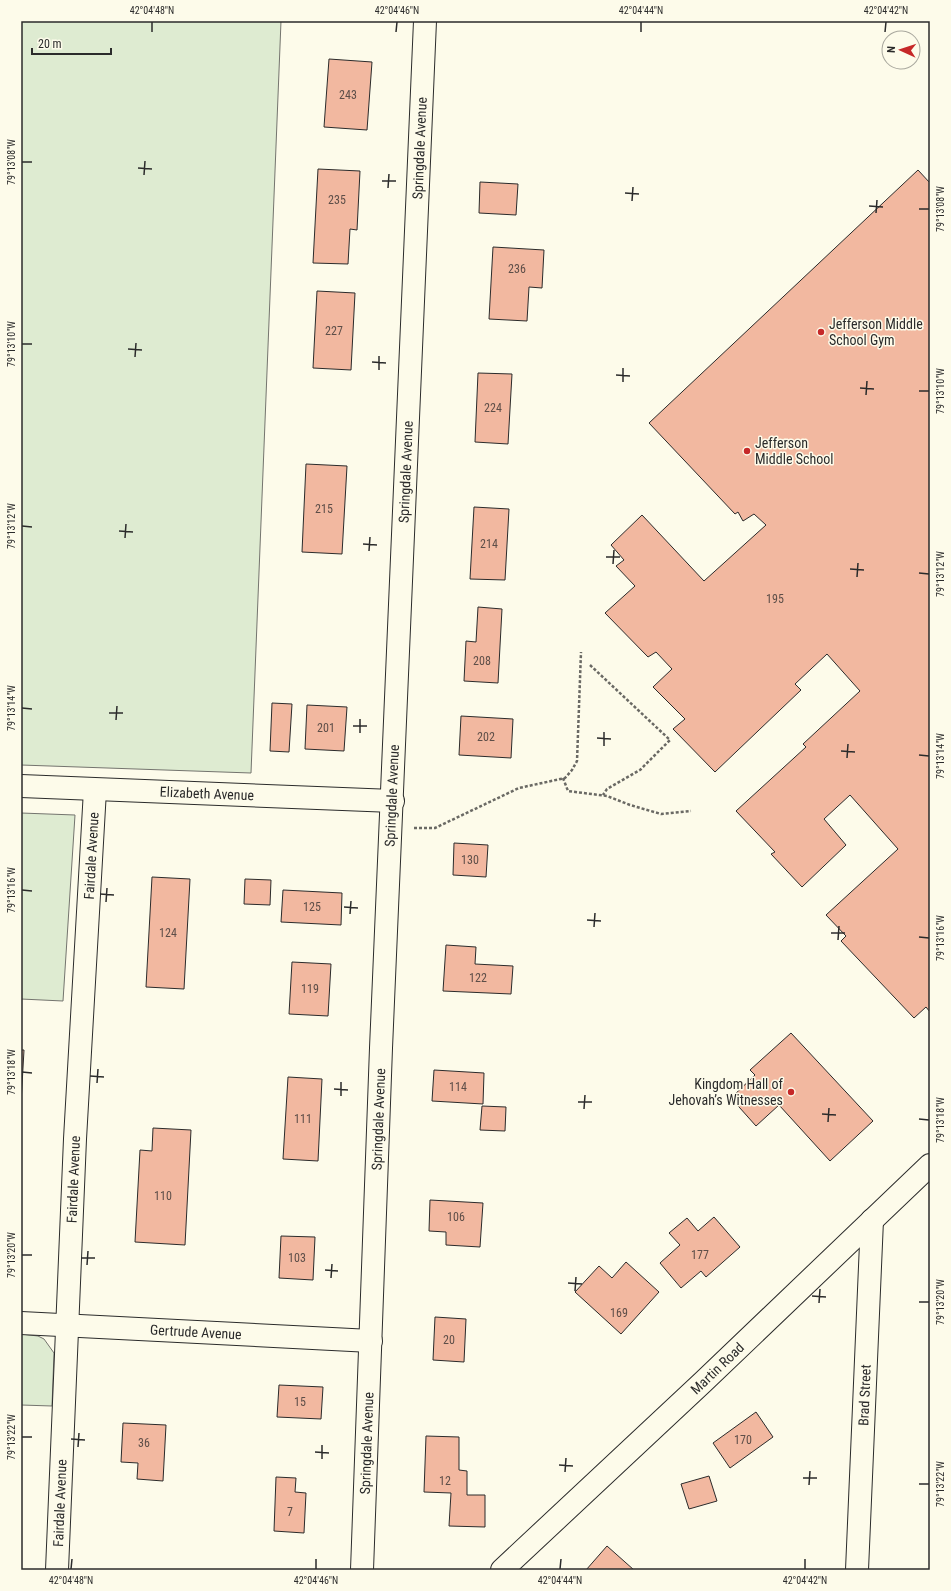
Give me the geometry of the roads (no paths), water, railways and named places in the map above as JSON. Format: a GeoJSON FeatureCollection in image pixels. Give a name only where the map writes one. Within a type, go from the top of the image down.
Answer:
{"type":"FeatureCollection","features":[{"type":"Feature","properties":{"kind":"street","name":"Springdale Avenue"},"geometry":{"type":"LineString","coordinates":[[362,1570],[425,21]]}},
{"type":"Feature","properties":{"kind":"street","name":"Elizabeth Avenue"},"geometry":{"type":"LineString","coordinates":[[21,786],[393,801]]}},
{"type":"Feature","properties":{"kind":"street","name":"Fairdale Avenue"},"geometry":{"type":"LineString","coordinates":[[57,1570],[75,1131],[95,790]]}},
{"type":"Feature","properties":{"kind":"street","name":"Martin Road"},"geometry":{"type":"LineString","coordinates":[[502,1570],[703,1382],[930,1165]]}},
{"type":"Feature","properties":{"kind":"street","name":"Brad Street"},"geometry":{"type":"LineString","coordinates":[[857,1570],[872,1220]]}},
{"type":"Feature","properties":{"kind":"street","name":"Gertrude Avenue"},"geometry":{"type":"LineString","coordinates":[[21,1323],[371,1341]]}},
{"type":"Feature","properties":{"kind":"place","name":"Jefferson Middle School Gym"},"geometry":{"type":"Point","coordinates":[821,332]}},
{"type":"Feature","properties":{"kind":"place","name":"Jefferson Middle School"},"geometry":{"type":"Point","coordinates":[747,451]}},
{"type":"Feature","properties":{"kind":"place","name":"Kingdom Hall of Jehovah’s Witnesses"},"geometry":{"type":"Point","coordinates":[791,1092]}}]}
